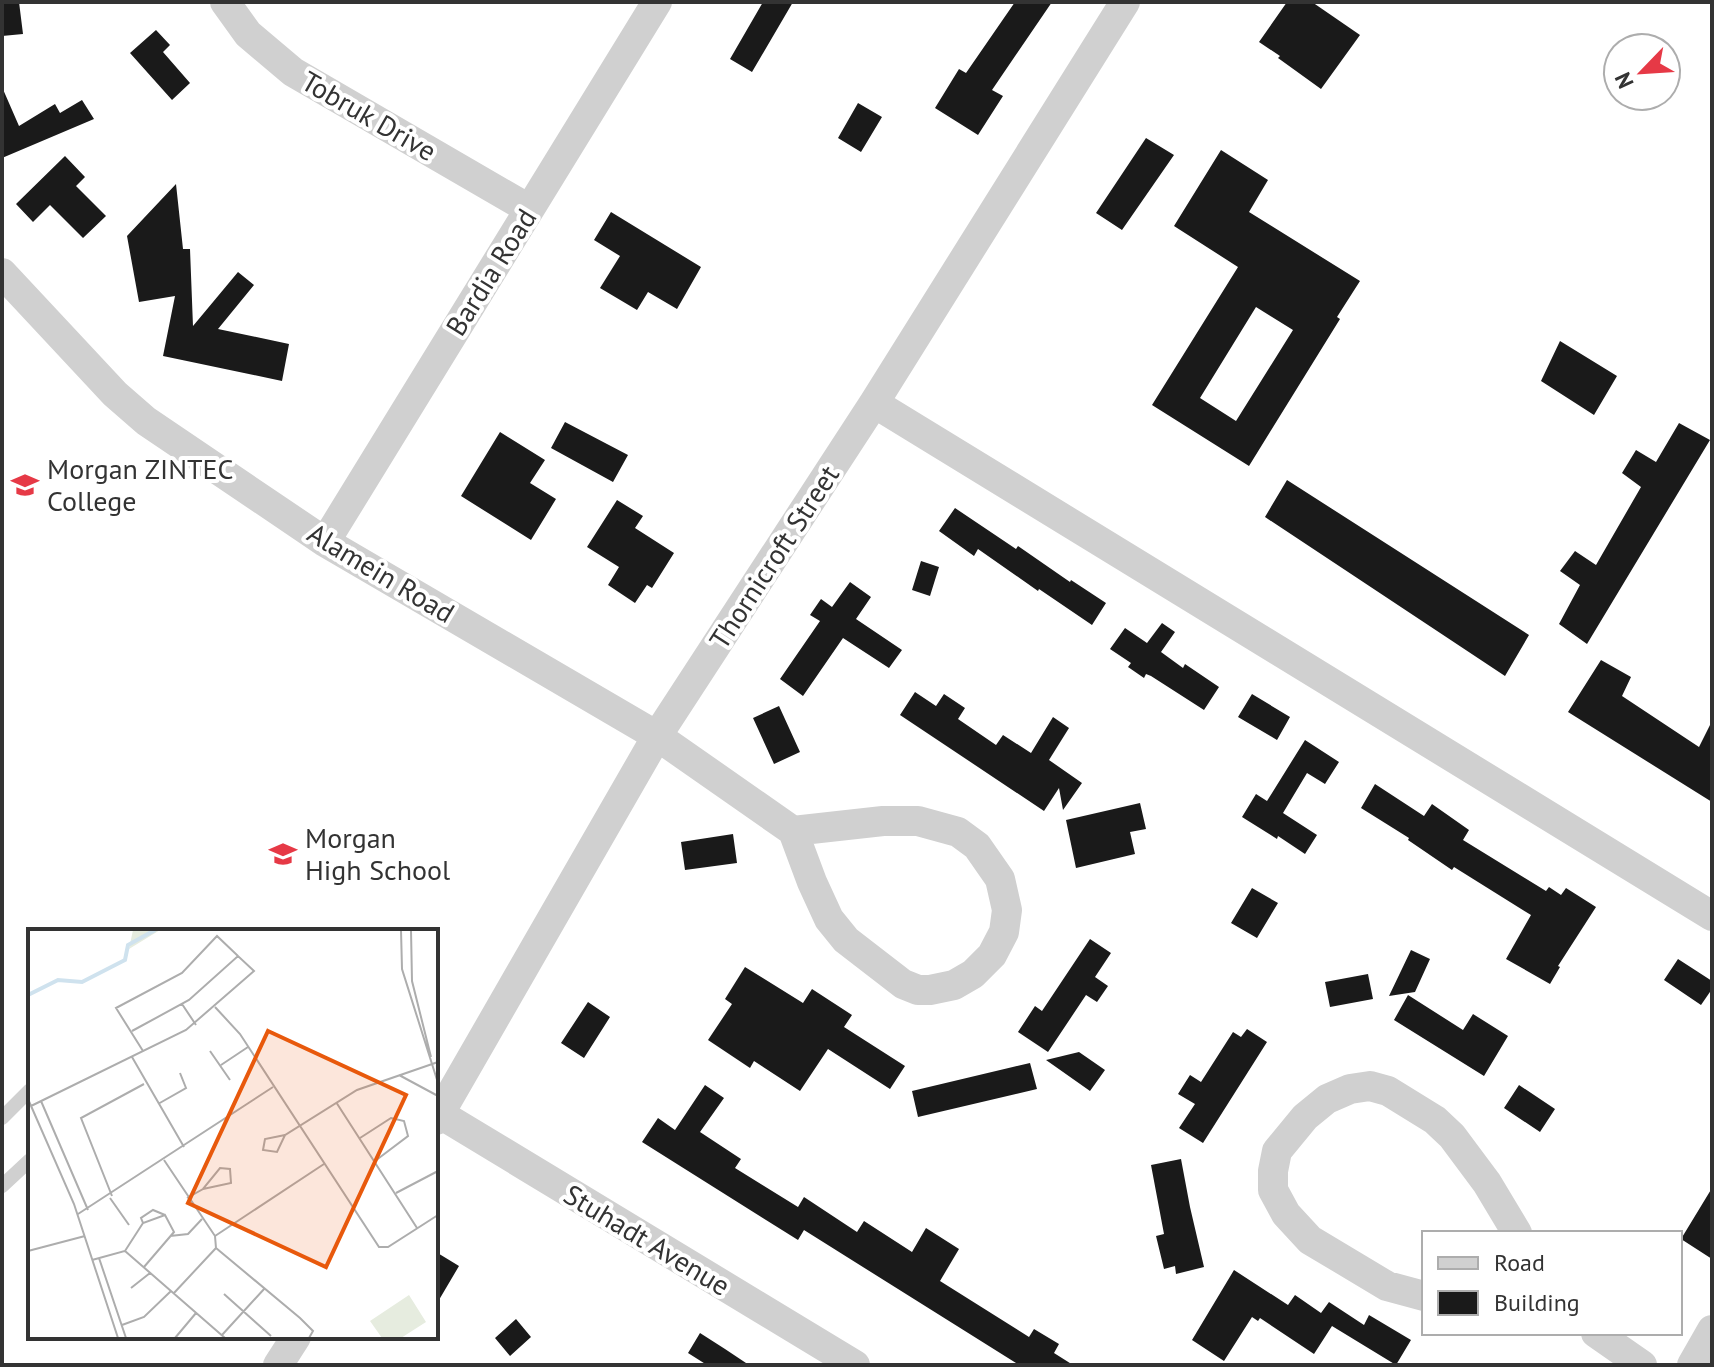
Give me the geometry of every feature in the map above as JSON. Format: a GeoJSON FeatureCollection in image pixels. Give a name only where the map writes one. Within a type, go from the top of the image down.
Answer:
{"type":"FeatureCollection","features":[{"type":"Feature","properties":{"kind":"street","name":"Tobruk Drive"},"geometry":{"type":"LineString","coordinates":[[225,2],[248,34],[293,72],[529,209]]}},
{"type":"Feature","properties":{"kind":"street","name":"Bardia Road"},"geometry":{"type":"LineString","coordinates":[[325,542],[657,2]]}},
{"type":"Feature","properties":{"kind":"street","name":"Thornicroft Street"},"geometry":{"type":"LineString","coordinates":[[438,1117],[657,736],[874,403],[1125,2]]}},
{"type":"Feature","properties":{"kind":"street","name":"Alamein Road"},"geometry":{"type":"LineString","coordinates":[[2,273],[115,394],[146,421],[325,542],[657,736],[793,831]]}},
{"type":"Feature","properties":{"kind":"street"},"geometry":{"type":"LineString","coordinates":[[874,403],[1712,916]]}},
{"type":"Feature","properties":{"kind":"street"},"geometry":{"type":"LineString","coordinates":[[883,821],[918,821],[958,832],[977,846],[1000,879],[1007,910],[1004,932],[992,955],[973,974],[954,985],[918,990],[903,984],[846,940],[829,919],[793,831],[883,821]]}},
{"type":"Feature","properties":{"kind":"street"},"geometry":{"type":"LineString","coordinates":[[1422,1295],[1387,1286],[1310,1240],[1286,1214],[1273,1190],[1277,1151],[1305,1117],[1327,1099],[1350,1089],[1370,1086],[1388,1091],[1435,1120],[1452,1136],[1487,1183],[1516,1231]]}},
{"type":"Feature","properties":{"kind":"street","name":"Stuhadt Avenue"},"geometry":{"type":"LineString","coordinates":[[438,1117],[855,1365]]}},
{"type":"Feature","properties":{"kind":"street"},"geometry":{"type":"LineString","coordinates":[[1692,1365],[1712,1330]]}},
{"type":"Feature","properties":{"kind":"street"},"geometry":{"type":"LineString","coordinates":[[1599,1335],[1642,1365]]}},
{"type":"Feature","properties":{"kind":"street"},"geometry":{"type":"LineString","coordinates":[[278,1365],[295,1339]]}},
{"type":"Feature","properties":{"kind":"lane"},"geometry":{"type":"LineString","coordinates":[[2,1118],[28,1092]]}},
{"type":"Feature","properties":{"kind":"lane"},"geometry":{"type":"LineString","coordinates":[[2,1186],[28,1162]]}},
{"type":"Feature","properties":{"kind":"building"},"geometry":{"type":"Polygon","coordinates":[[[2,2],[19,2],[23,34],[2,36],[2,2]]]}},
{"type":"Feature","properties":{"kind":"building"},"geometry":{"type":"Polygon","coordinates":[[[763,2],[793,2],[752,72],[730,59],[763,2]]]}},
{"type":"Feature","properties":{"kind":"building"},"geometry":{"type":"Polygon","coordinates":[[[1015,2],[1052,2],[992,90],[1003,96],[978,135],[935,108],[959,69],[966,73],[1015,2]]]}},
{"type":"Feature","properties":{"kind":"building"},"geometry":{"type":"Polygon","coordinates":[[[1287,2],[1312,2],[1360,35],[1321,89],[1259,42],[1287,2]]]}},
{"type":"Feature","properties":{"kind":"building"},"geometry":{"type":"Polygon","coordinates":[[[156,30],[170,45],[163,52],[190,83],[172,100],[130,53],[156,30]]]}},
{"type":"Feature","properties":{"kind":"building"},"geometry":{"type":"Polygon","coordinates":[[[2,87],[19,126],[55,104],[60,113],[82,100],[94,119],[2,158],[2,87]]]}},
{"type":"Feature","properties":{"kind":"building"},"geometry":{"type":"Polygon","coordinates":[[[858,103],[882,117],[861,152],[838,138],[858,103]]]}},
{"type":"Feature","properties":{"kind":"building"},"geometry":{"type":"Polygon","coordinates":[[[1146,138],[1174,155],[1122,230],[1096,213],[1146,138]]]}},
{"type":"Feature","properties":{"kind":"building"},"geometry":{"type":"Polygon","coordinates":[[[1221,150],[1268,180],[1249,212],[1360,281],[1337,317],[1340,319],[1249,466],[1152,405],[1238,267],[1174,226],[1221,150]],[[1256,307],[1200,398],[1236,421],[1293,330],[1256,307]]]}},
{"type":"Feature","properties":{"kind":"building"},"geometry":{"type":"Polygon","coordinates":[[[65,156],[85,177],[76,186],[106,216],[83,238],[50,205],[33,222],[16,204],[65,156]]]}},
{"type":"Feature","properties":{"kind":"building"},"geometry":{"type":"Polygon","coordinates":[[[176,184],[183,249],[190,249],[193,326],[238,272],[254,285],[218,329],[289,344],[282,381],[163,356],[175,296],[139,302],[127,236],[176,184]]]}},
{"type":"Feature","properties":{"kind":"building"},"geometry":{"type":"Polygon","coordinates":[[[611,212],[701,267],[677,309],[648,292],[637,310],[600,288],[620,256],[594,240],[611,212]]]}},
{"type":"Feature","properties":{"kind":"building"},"geometry":{"type":"Polygon","coordinates":[[[1560,341],[1617,376],[1594,415],[1541,381],[1560,341]]]}},
{"type":"Feature","properties":{"kind":"building"},"geometry":{"type":"Polygon","coordinates":[[[565,422],[628,455],[613,482],[551,448],[565,422]]]}},
{"type":"Feature","properties":{"kind":"building"},"geometry":{"type":"Polygon","coordinates":[[[1679,423],[1710,440],[1587,644],[1559,624],[1580,585],[1560,571],[1575,551],[1596,565],[1641,487],[1622,473],[1636,450],[1656,462],[1679,423]]]}},
{"type":"Feature","properties":{"kind":"building"},"geometry":{"type":"Polygon","coordinates":[[[500,432],[545,460],[530,483],[556,499],[531,540],[461,496],[500,432]]]}},
{"type":"Feature","properties":{"kind":"building"},"geometry":{"type":"Polygon","coordinates":[[[1287,480],[1529,635],[1505,676],[1265,517],[1287,480]]]}},
{"type":"Feature","properties":{"kind":"building"},"geometry":{"type":"Polygon","coordinates":[[[617,500],[643,516],[635,528],[674,553],[652,588],[647,585],[635,603],[608,585],[619,567],[587,547],[617,500]]]}},
{"type":"Feature","properties":{"kind":"building"},"geometry":{"type":"Polygon","coordinates":[[[955,508],[1106,603],[1092,625],[978,549],[974,556],[939,531],[955,508]]]}},
{"type":"Feature","properties":{"kind":"building"},"geometry":{"type":"Polygon","coordinates":[[[921,561],[939,567],[930,596],[912,590],[921,561]]]}},
{"type":"Feature","properties":{"kind":"building"},"geometry":{"type":"Polygon","coordinates":[[[850,582],[871,597],[856,619],[902,650],[889,668],[843,638],[803,696],[780,679],[820,621],[810,615],[821,599],[832,607],[850,582]]]}},
{"type":"Feature","properties":{"kind":"building"},"geometry":{"type":"Polygon","coordinates":[[[1162,623],[1175,632],[1161,652],[1219,687],[1204,710],[1151,676],[1146,674],[1144,678],[1128,667],[1131,663],[1110,649],[1125,628],[1147,643],[1162,623]]]}},
{"type":"Feature","properties":{"kind":"building"},"geometry":{"type":"Polygon","coordinates":[[[1601,660],[1631,677],[1622,696],[1699,747],[1712,721],[1712,802],[1568,712],[1601,660]]]}},
{"type":"Feature","properties":{"kind":"building"},"geometry":{"type":"Polygon","coordinates":[[[915,692],[936,706],[944,694],[965,708],[958,719],[996,745],[1003,735],[1031,753],[1053,717],[1069,728],[1049,760],[1082,783],[1063,810],[1059,788],[1044,811],[900,715],[915,692]]]}},
{"type":"Feature","properties":{"kind":"building"},"geometry":{"type":"Polygon","coordinates":[[[1252,694],[1290,717],[1277,740],[1238,717],[1252,694]]]}},
{"type":"Feature","properties":{"kind":"building"},"geometry":{"type":"Polygon","coordinates":[[[779,706],[800,752],[774,764],[753,718],[779,706]]]}},
{"type":"Feature","properties":{"kind":"building"},"geometry":{"type":"Polygon","coordinates":[[[1305,740],[1339,762],[1325,784],[1307,773],[1283,813],[1317,835],[1305,854],[1242,817],[1256,794],[1267,801],[1305,740]]]}},
{"type":"Feature","properties":{"kind":"building"},"geometry":{"type":"Polygon","coordinates":[[[1375,784],[1424,816],[1432,804],[1469,830],[1463,840],[1546,891],[1549,887],[1561,895],[1566,888],[1596,907],[1550,984],[1506,959],[1531,915],[1454,867],[1452,870],[1361,808],[1375,784]]]}},
{"type":"Feature","properties":{"kind":"building"},"geometry":{"type":"Polygon","coordinates":[[[1140,803],[1146,829],[1130,832],[1135,854],[1076,868],[1066,820],[1140,803]]]}},
{"type":"Feature","properties":{"kind":"building"},"geometry":{"type":"Polygon","coordinates":[[[733,834],[737,863],[685,870],[681,842],[733,834]]]}},
{"type":"Feature","properties":{"kind":"building"},"geometry":{"type":"Polygon","coordinates":[[[1252,888],[1278,903],[1257,938],[1231,923],[1252,888]]]}},
{"type":"Feature","properties":{"kind":"building"},"geometry":{"type":"Polygon","coordinates":[[[1090,939],[1111,953],[1095,977],[1108,986],[1097,1002],[1086,995],[1048,1052],[1018,1032],[1035,1006],[1042,1011],[1090,939]]]}},
{"type":"Feature","properties":{"kind":"building"},"geometry":{"type":"Polygon","coordinates":[[[1411,950],[1430,959],[1415,992],[1389,996],[1411,950]]]}},
{"type":"Feature","properties":{"kind":"building"},"geometry":{"type":"Polygon","coordinates":[[[1678,959],[1712,981],[1712,989],[1701,1005],[1664,980],[1678,959]]]}},
{"type":"Feature","properties":{"kind":"building"},"geometry":{"type":"Polygon","coordinates":[[[745,967],[803,1003],[812,989],[852,1015],[844,1027],[905,1066],[890,1089],[828,1049],[800,1091],[754,1061],[750,1068],[708,1040],[732,1004],[725,999],[745,967]]]}},
{"type":"Feature","properties":{"kind":"building"},"geometry":{"type":"Polygon","coordinates":[[[1368,974],[1373,999],[1330,1007],[1325,982],[1368,974]]]}},
{"type":"Feature","properties":{"kind":"building"},"geometry":{"type":"Polygon","coordinates":[[[1408,995],[1463,1030],[1473,1014],[1508,1036],[1484,1076],[1394,1020],[1408,995]]]}},
{"type":"Feature","properties":{"kind":"building"},"geometry":{"type":"Polygon","coordinates":[[[588,1002],[610,1017],[584,1058],[561,1043],[588,1002]]]}},
{"type":"Feature","properties":{"kind":"building"},"geometry":{"type":"Polygon","coordinates":[[[1247,1029],[1267,1042],[1203,1143],[1179,1128],[1195,1104],[1178,1094],[1190,1075],[1201,1082],[1233,1032],[1241,1037],[1247,1029]]]}},
{"type":"Feature","properties":{"kind":"building"},"geometry":{"type":"Polygon","coordinates":[[[1079,1052],[1105,1070],[1090,1091],[1046,1060],[1079,1052]]]}},
{"type":"Feature","properties":{"kind":"building"},"geometry":{"type":"Polygon","coordinates":[[[1030,1063],[1037,1089],[918,1117],[912,1091],[1030,1063]]]}},
{"type":"Feature","properties":{"kind":"building"},"geometry":{"type":"Polygon","coordinates":[[[705,1085],[724,1098],[700,1132],[741,1159],[735,1168],[798,1207],[804,1197],[857,1232],[864,1221],[912,1252],[926,1228],[959,1249],[940,1281],[1029,1337],[1034,1329],[1059,1344],[1054,1353],[1073,1365],[1019,1365],[804,1230],[798,1240],[642,1142],[658,1118],[675,1130],[705,1085]]]}},
{"type":"Feature","properties":{"kind":"building"},"geometry":{"type":"Polygon","coordinates":[[[1519,1085],[1555,1109],[1540,1132],[1504,1108],[1519,1085]]]}},
{"type":"Feature","properties":{"kind":"building"},"geometry":{"type":"Polygon","coordinates":[[[1181,1159],[1204,1267],[1176,1274],[1175,1266],[1164,1269],[1156,1236],[1164,1234],[1151,1165],[1181,1159]]]}},
{"type":"Feature","properties":{"kind":"building"},"geometry":{"type":"Polygon","coordinates":[[[1712,1188],[1712,1259],[1682,1237],[1712,1188]]]}},
{"type":"Feature","properties":{"kind":"building"},"geometry":{"type":"Polygon","coordinates":[[[438,1253],[459,1266],[438,1302],[438,1253]]]}},
{"type":"Feature","properties":{"kind":"building"},"geometry":{"type":"Polygon","coordinates":[[[1234,1270],[1288,1305],[1295,1295],[1321,1313],[1329,1302],[1364,1325],[1369,1315],[1411,1340],[1396,1365],[1332,1326],[1314,1354],[1260,1318],[1258,1321],[1252,1317],[1224,1361],[1192,1340],[1234,1270]]]}},
{"type":"Feature","properties":{"kind":"building"},"geometry":{"type":"Polygon","coordinates":[[[516,1319],[531,1337],[510,1356],[495,1338],[516,1319]]]}},
{"type":"Feature","properties":{"kind":"building"},"geometry":{"type":"Polygon","coordinates":[[[700,1333],[749,1365],[707,1365],[688,1353],[700,1333]]]}},
{"type":"Feature","properties":{"kind":"place","name":"Morgan ZINTEC College"},"geometry":{"type":"Point","coordinates":[25,485]}},
{"type":"Feature","properties":{"kind":"place","name":"Morgan High School"},"geometry":{"type":"Point","coordinates":[283,854]}}]}
